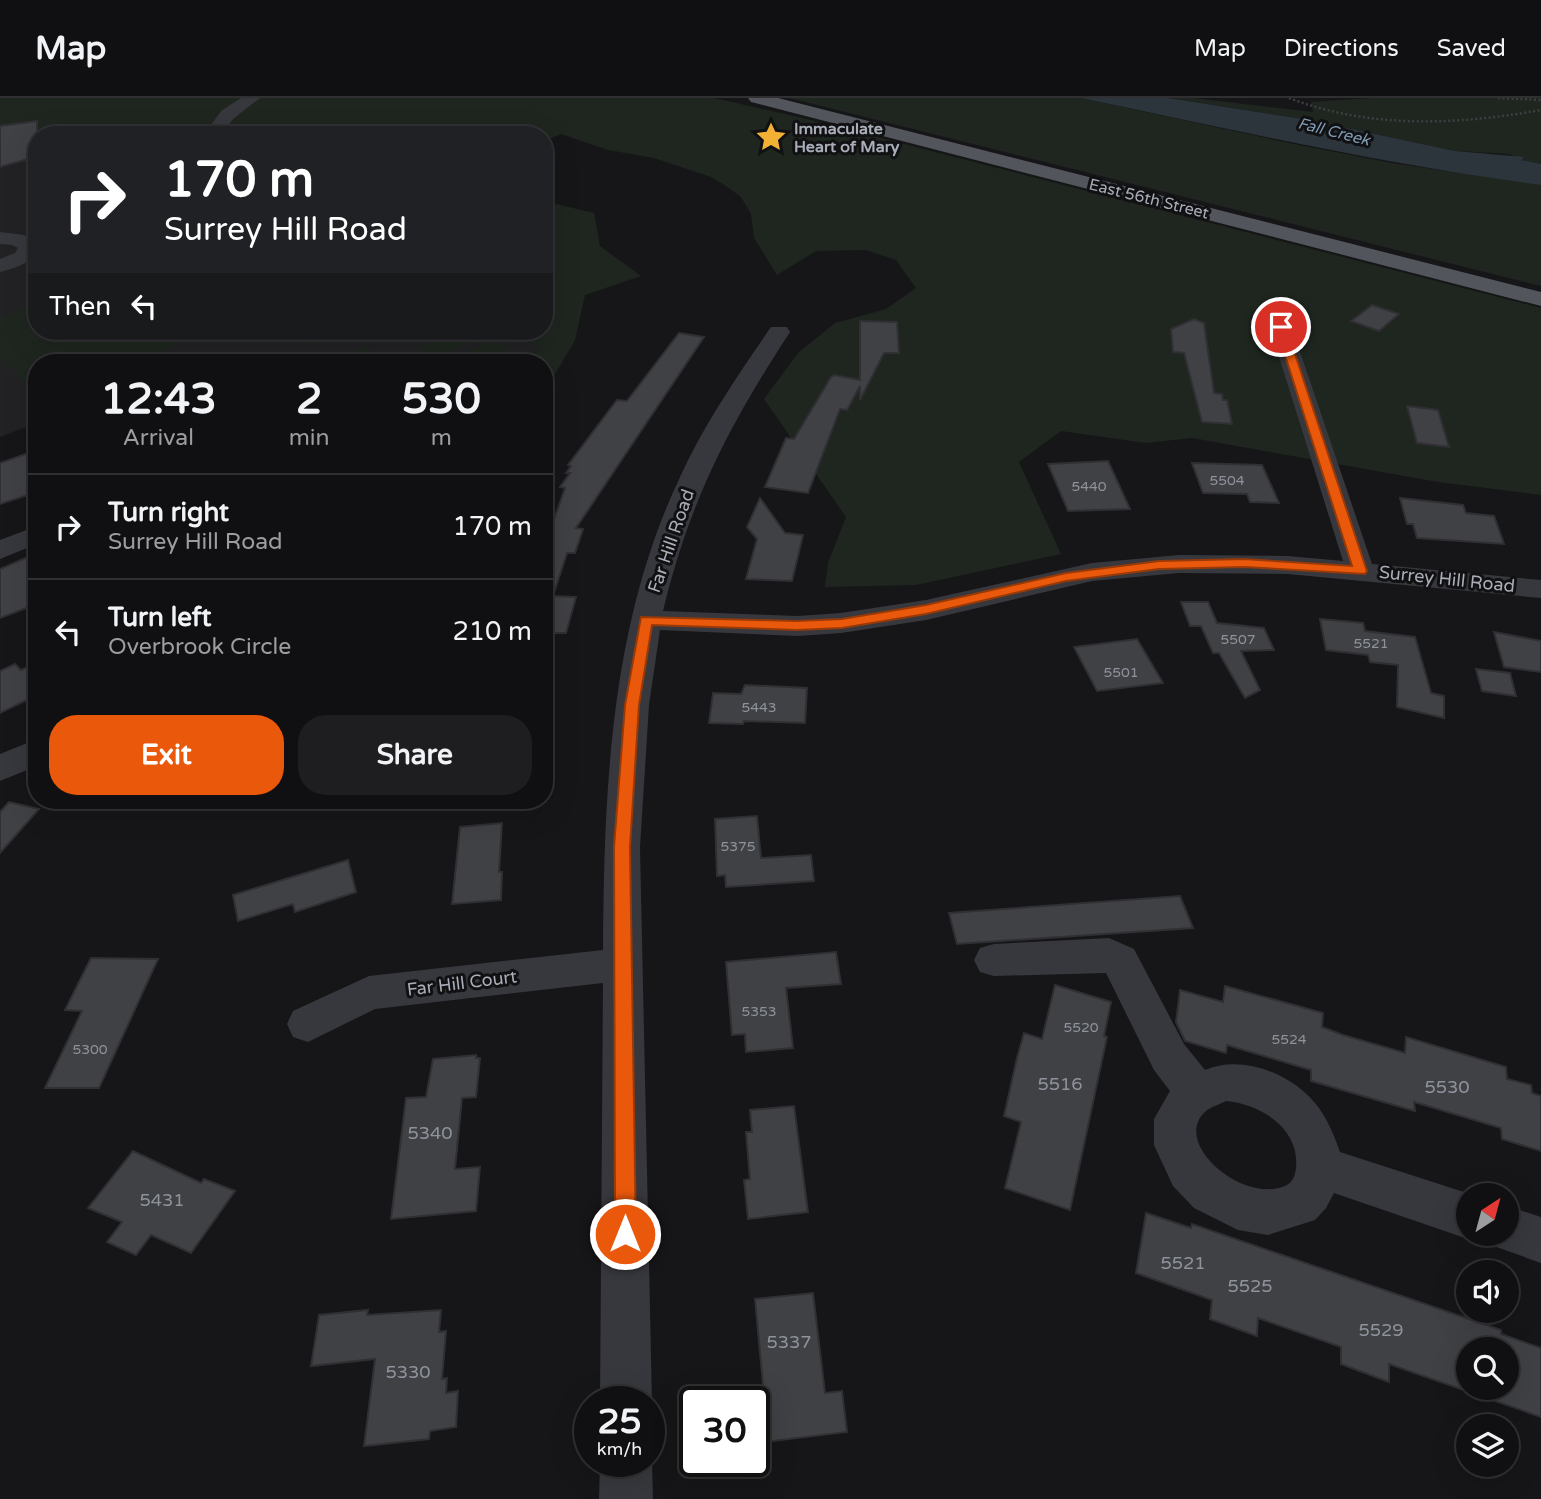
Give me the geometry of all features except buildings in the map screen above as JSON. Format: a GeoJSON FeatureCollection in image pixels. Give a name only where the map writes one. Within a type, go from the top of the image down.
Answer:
{"type":"FeatureCollection","features":[{"type":"Feature","properties":{"kind":"main road","name":"East 56th Street"},"geometry":{"type":"LineString","coordinates":[[757,98],[1541,299]]}},
{"type":"Feature","properties":{"kind":"street"},"geometry":{"type":"LineString","coordinates":[[219,126],[227,115],[253,98]]}},
{"type":"Feature","properties":{"kind":"street"},"geometry":{"type":"LineString","coordinates":[[0,238],[28,242]]}},
{"type":"Feature","properties":{"kind":"street"},"geometry":{"type":"LineString","coordinates":[[0,266],[22,257],[28,247]]}},
{"type":"Feature","properties":{"kind":"street"},"geometry":{"type":"LineString","coordinates":[[1281,327],[1360,571]]}},
{"type":"Feature","properties":{"kind":"street","name":"Far Hill Road"},"geometry":{"type":"LineString","coordinates":[[626,1386],[621,890],[625,782],[632,705],[646,620],[670,534],[692,478],[727,411],[779,332]]}},
{"type":"Feature","properties":{"kind":"street"},"geometry":{"type":"LineString","coordinates":[[0,550],[28,538]]}},
{"type":"Feature","properties":{"kind":"street","name":"Surrey Hill Road"},"geometry":{"type":"LineString","coordinates":[[646,620],[797,626],[842,623],[926,610],[1066,577],[1159,565],[1244,563],[1360,571],[1541,589]]}},
{"type":"Feature","properties":{"kind":"street"},"geometry":{"type":"LineString","coordinates":[[0,769],[28,755]]}},
{"type":"Feature","properties":{"kind":"street"},"geometry":{"type":"LineString","coordinates":[[993,960],[1109,954],[1120,961],[1169,1057],[1196,1091]]}},
{"type":"Feature","properties":{"kind":"street","name":"Far Hill Court"},"geometry":{"type":"LineString","coordinates":[[308,1024],[369,993],[623,964]]}},
{"type":"Feature","properties":{"kind":"street"},"geometry":{"type":"LineString","coordinates":[[1223,1082],[1245,1084],[1268,1092],[1289,1106],[1306,1125],[1317,1146],[1320,1167],[1315,1187],[1302,1202],[1283,1211],[1259,1213],[1234,1207],[1212,1194],[1192,1176],[1180,1156],[1174,1133],[1177,1114],[1186,1097],[1196,1091],[1223,1082]]}},
{"type":"Feature","properties":{"kind":"street"},"geometry":{"type":"LineString","coordinates":[[1320,1167],[1456,1212]]}},
{"type":"Feature","properties":{"kind":"street"},"geometry":{"type":"LineString","coordinates":[[1519,1233],[1541,1240]]}},
{"type":"Feature","properties":{"kind":"street"},"geometry":{"type":"LineString","coordinates":[[626,1477],[626,1499]]}},
{"type":"Feature","properties":{"kind":"path"},"geometry":{"type":"LineString","coordinates":[[1289,98],[1320,110],[1414,123],[1486,120],[1541,110]]}},
{"type":"Feature","properties":{"kind":"path"},"geometry":{"type":"LineString","coordinates":[[1498,98],[1541,100]]}},
{"type":"Feature","properties":{"kind":"shaded area"},"geometry":{"type":"Polygon","coordinates":[[[0,98],[714,98],[807,119],[1541,308],[1541,495],[1438,482],[1192,438],[1146,443],[1061,431],[1019,462],[1061,554],[916,585],[825,587],[828,563],[846,517],[764,399],[798,353],[835,323],[886,309],[916,288],[896,260],[866,250],[816,251],[777,275],[754,238],[751,214],[741,197],[726,186],[711,177],[654,158],[608,150],[561,134],[553,137],[553,126],[28,126],[28,137],[0,145],[0,98]]]}},
{"type":"Feature","properties":{"kind":"shaded area"},"geometry":{"type":"Polygon","coordinates":[[[789,98],[1081,98],[1392,163],[1541,185],[1541,286],[789,98]]]}},
{"type":"Feature","properties":{"kind":"shaded area"},"geometry":{"type":"Polygon","coordinates":[[[1168,98],[1194,98],[1313,112],[1311,102],[1371,98],[1541,98],[1541,164],[1520,160],[1510,154],[1455,151],[1309,120],[1168,98]]]}},
{"type":"Feature","properties":{"kind":"shaded area"},"geometry":{"type":"Polygon","coordinates":[[[0,145],[28,147],[28,340],[526,340],[540,349],[534,354],[28,354],[28,426],[0,437],[0,145]]]}},
{"type":"Feature","properties":{"kind":"shaded area"},"geometry":{"type":"Polygon","coordinates":[[[553,203],[594,213],[600,246],[641,276],[585,295],[575,340],[553,378],[553,354],[534,354],[540,349],[526,340],[553,340],[553,203]]]}},
{"type":"Feature","properties":{"kind":"shaded area"},"geometry":{"type":"Polygon","coordinates":[[[28,307],[28,340],[192,340],[152,354],[28,354],[28,382],[0,359],[0,316],[28,307]]]}},
{"type":"Feature","properties":{"kind":"shaded area"},"geometry":{"type":"Polygon","coordinates":[[[298,340],[323,340],[307,346],[298,340]]]}},
{"type":"Feature","properties":{"kind":"shaded area"},"geometry":{"type":"Polygon","coordinates":[[[437,340],[479,340],[446,354],[426,354],[417,348],[437,340]]]}},
{"type":"Feature","properties":{"kind":"shaded area"},"geometry":{"type":"Polygon","coordinates":[[[493,340],[513,350],[503,354],[460,354],[493,340]]]}},
{"type":"Feature","properties":{"kind":"shaded area"},"geometry":{"type":"Polygon","coordinates":[[[365,346],[379,354],[344,354],[365,346]]]}},
{"type":"Feature","properties":{"kind":"water","name":"Fall Creek"},"geometry":{"type":"Polygon","coordinates":[[[1081,98],[1168,98],[1309,120],[1455,151],[1524,157],[1521,160],[1541,164],[1541,185],[1368,157],[1081,98]]]}},
{"type":"Feature","properties":{"kind":"place","name":"Immaculate Heart of Mary"},"geometry":{"type":"Point","coordinates":[771,137]}},
{"type":"Feature","properties":{"kind":"route"},"geometry":{"type":"LineString","coordinates":[[625,1234],[622,847],[632,705],[646,620],[797,626],[842,623],[926,610],[1066,577],[1159,565],[1244,563],[1360,571],[1281,327]]}}]}
